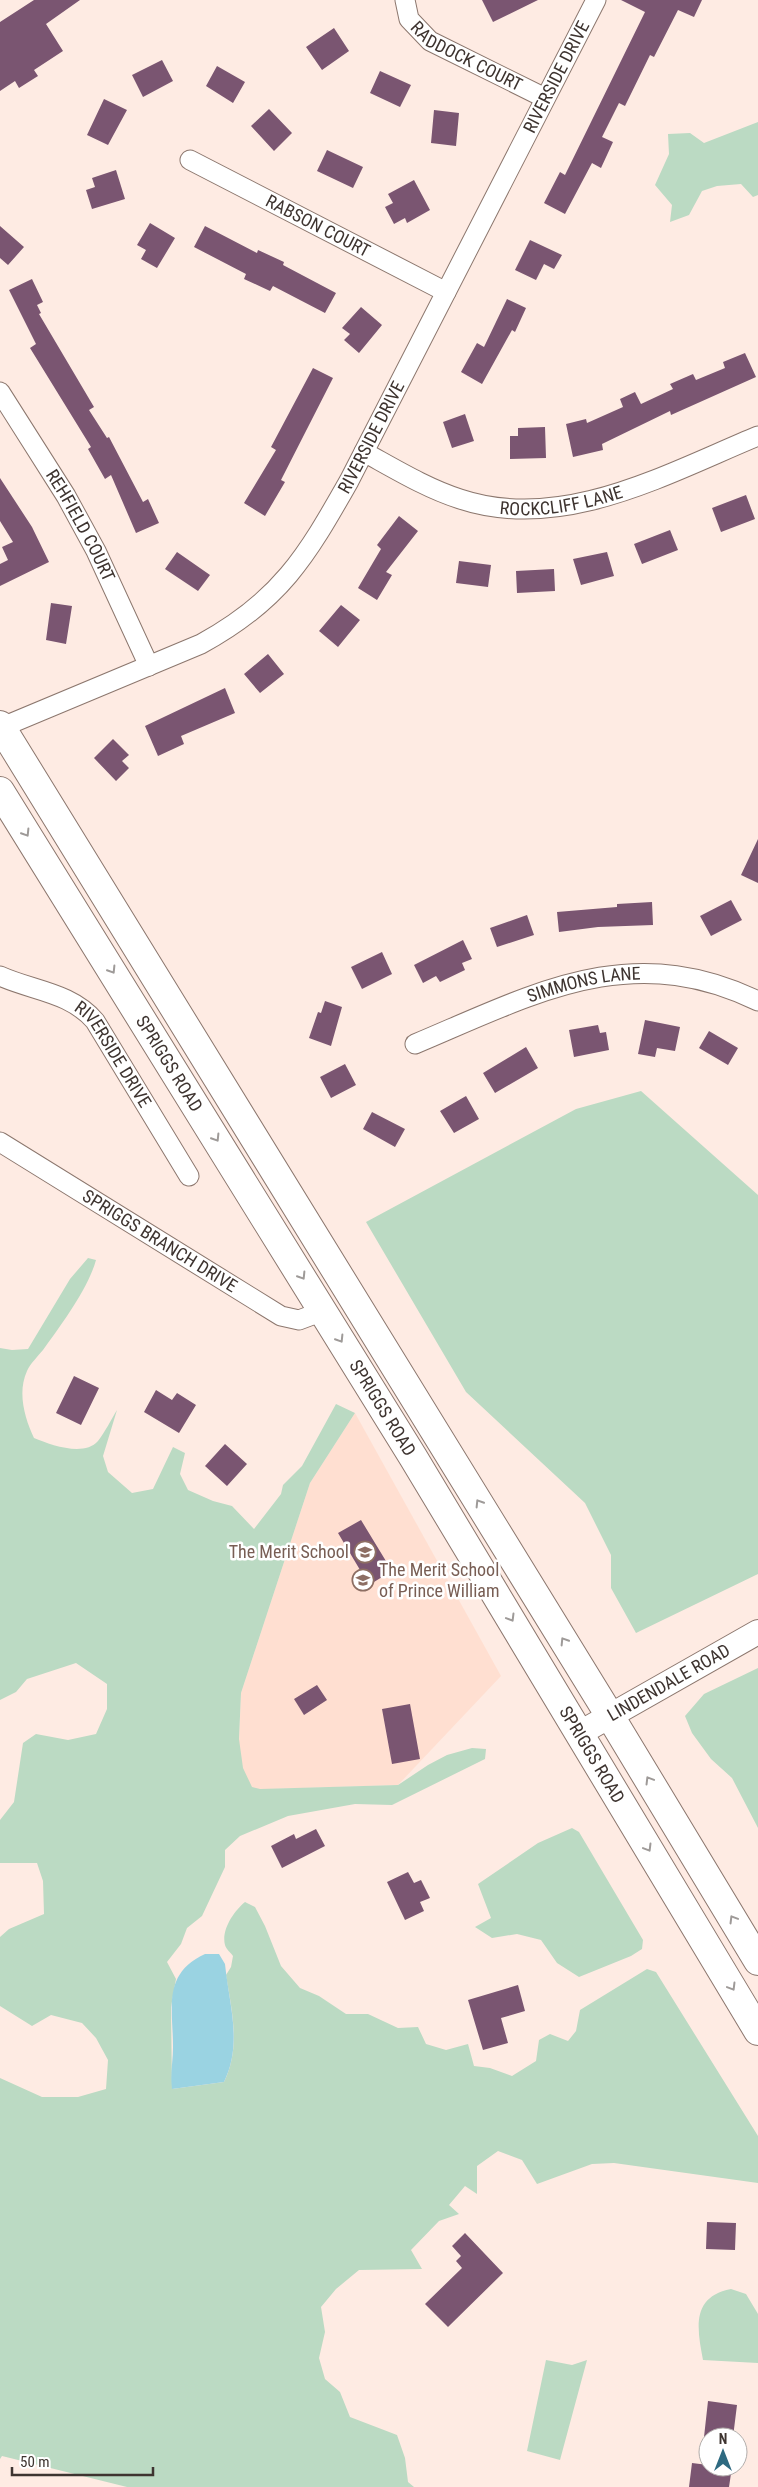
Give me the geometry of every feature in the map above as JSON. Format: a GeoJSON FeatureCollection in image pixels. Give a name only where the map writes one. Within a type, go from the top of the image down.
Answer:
{"type":"FeatureCollection","features":[{"type":"Feature","properties":{"kind":"main road","name":"SPRIGGS ROAD"},"geometry":{"type":"LineString","coordinates":[[0,726],[610,1716],[758,1961]]}},
{"type":"Feature","properties":{"kind":"main road","name":"SPRIGGS ROAD"},"geometry":{"type":"LineString","coordinates":[[0,791],[323,1311],[580,1733],[758,2031]]}},
{"type":"Feature","properties":{"kind":"street","name":"RADDOCK COURT"},"geometry":{"type":"LineString","coordinates":[[405,0],[409,19],[430,41],[545,98]]}},
{"type":"Feature","properties":{"kind":"street","name":"RIVERSIDE DRIVE"},"geometry":{"type":"LineString","coordinates":[[0,726],[149,666],[225,631],[258,607],[283,584],[322,528],[364,452],[596,0]]}},
{"type":"Feature","properties":{"kind":"street","name":"RABSON COURT"},"geometry":{"type":"LineString","coordinates":[[190,160],[446,292]]}},
{"type":"Feature","properties":{"kind":"street","name":"REHFIELD COURT"},"geometry":{"type":"LineString","coordinates":[[0,392],[66,496],[96,551],[149,666]]}},
{"type":"Feature","properties":{"kind":"street","name":"ROCKCLIFF LANE"},"geometry":{"type":"LineString","coordinates":[[364,452],[431,488],[461,500],[493,507],[525,509],[561,506],[600,499],[637,486],[758,436]]}},
{"type":"Feature","properties":{"kind":"street","name":"SIMMONS LANE"},"geometry":{"type":"LineString","coordinates":[[415,1044],[543,990],[606,975],[640,972],[673,974],[706,980],[758,1000]]}},
{"type":"Feature","properties":{"kind":"street","name":"RIVERSIDE DRIVE"},"geometry":{"type":"LineString","coordinates":[[0,976],[59,996],[88,1013],[95,1021],[188,1176]]}},
{"type":"Feature","properties":{"kind":"street","name":"SPRIGGS BRANCH DRIVE"},"geometry":{"type":"LineString","coordinates":[[0,1142],[281,1316],[299,1320],[323,1311]]}},
{"type":"Feature","properties":{"kind":"street","name":"LINDENDALE ROAD"},"geometry":{"type":"LineString","coordinates":[[580,1733],[758,1632]]}},
{"type":"Feature","properties":{"kind":"shaded area","name":"The Merit School of Prince William"},"geometry":{"type":"Polygon","coordinates":[[[355,1413],[501,1676],[398,1785],[237,1790],[241,1693],[310,1483],[355,1413]]]}},
{"type":"Feature","properties":{"kind":"green space"},"geometry":{"type":"Polygon","coordinates":[[[758,122],[758,195],[753,197],[741,184],[717,186],[702,191],[689,215],[670,222],[672,205],[655,185],[669,154],[668,134],[690,133],[704,143],[758,122]]]}},
{"type":"Feature","properties":{"kind":"green space"},"geometry":{"type":"Polygon","coordinates":[[[641,1091],[758,1195],[758,1574],[636,1633],[611,1588],[611,1555],[585,1503],[466,1392],[366,1222],[576,1109],[641,1091]]]}},
{"type":"Feature","properties":{"kind":"green space"},"geometry":{"type":"Polygon","coordinates":[[[88,1258],[96,1260],[87,1283],[66,1318],[30,1366],[24,1379],[23,1406],[34,1438],[67,1448],[76,1449],[92,1446],[106,1430],[117,1410],[103,1456],[108,1472],[132,1493],[153,1489],[173,1447],[185,1453],[180,1474],[188,1490],[213,1501],[232,1506],[254,1529],[281,1494],[283,1485],[302,1466],[336,1404],[355,1413],[310,1483],[241,1693],[239,1739],[243,1768],[252,1787],[260,1789],[398,1785],[447,1755],[472,1748],[486,1749],[485,1759],[392,1805],[355,1804],[288,1816],[240,1836],[225,1850],[225,1867],[202,1916],[187,1928],[181,1944],[167,1962],[176,1979],[171,2007],[172,2089],[224,2082],[232,2056],[234,2029],[226,1975],[231,1967],[233,1956],[226,1946],[224,1939],[229,1921],[245,1902],[255,1907],[281,1966],[300,1988],[319,1996],[346,2014],[368,2014],[398,2028],[418,2027],[426,2044],[446,2050],[468,2044],[474,2066],[490,2068],[512,2076],[536,2061],[539,2040],[550,2034],[568,2041],[576,2031],[580,2010],[647,1969],[656,1972],[758,2136],[758,2183],[614,2163],[592,2164],[537,2184],[522,2160],[498,2151],[477,2166],[477,2194],[465,2186],[449,2205],[459,2214],[439,2221],[411,2250],[422,2269],[359,2270],[336,2289],[321,2307],[325,2332],[319,2358],[325,2379],[340,2392],[350,2417],[397,2435],[405,2458],[408,2482],[414,2487],[127,2487],[2,2456],[0,2459],[0,2078],[42,2097],[78,2097],[106,2089],[108,2060],[96,2038],[82,2023],[51,2015],[32,2026],[0,2006],[0,1937],[9,1929],[44,1914],[43,1881],[37,1863],[0,1863],[0,1820],[14,1802],[23,1743],[36,1734],[68,1740],[96,1734],[107,1709],[107,1684],[76,1663],[27,1679],[16,1692],[0,1700],[0,1348],[12,1350],[28,1349],[70,1279],[88,1258]]]}},
{"type":"Feature","properties":{"kind":"green space"},"geometry":{"type":"Polygon","coordinates":[[[758,1668],[758,1828],[732,1778],[711,1759],[692,1733],[685,1716],[704,1694],[758,1668]]]}},
{"type":"Feature","properties":{"kind":"green space"},"geometry":{"type":"Polygon","coordinates":[[[572,1828],[579,1832],[643,1940],[642,1949],[631,1956],[579,1977],[557,1963],[541,1940],[517,1934],[492,1938],[475,1927],[491,1918],[478,1884],[538,1843],[572,1828]]]}},
{"type":"Feature","properties":{"kind":"green space"},"geometry":{"type":"Polygon","coordinates":[[[731,2289],[746,2294],[758,2314],[758,2363],[703,2360],[699,2326],[703,2307],[709,2299],[718,2293],[731,2289]]]}},
{"type":"Feature","properties":{"kind":"green space"},"geometry":{"type":"Polygon","coordinates":[[[546,2360],[572,2365],[587,2360],[560,2460],[527,2451],[546,2360]]]}},
{"type":"Feature","properties":{"kind":"water"},"geometry":{"type":"Polygon","coordinates":[[[205,1954],[219,1954],[225,1964],[234,2038],[230,2067],[224,2082],[172,2089],[173,1993],[182,1971],[191,1962],[205,1954]]]}},
{"type":"Feature","properties":{"kind":"building"},"geometry":{"type":"Polygon","coordinates":[[[34,0],[80,0],[46,24],[63,51],[34,70],[38,76],[19,88],[15,81],[0,91],[0,22],[34,0]]]}},
{"type":"Feature","properties":{"kind":"building"},"geometry":{"type":"Polygon","coordinates":[[[482,0],[538,0],[493,22],[482,0]]]}},
{"type":"Feature","properties":{"kind":"building"},"geometry":{"type":"Polygon","coordinates":[[[621,0],[702,0],[694,17],[678,10],[654,57],[650,55],[625,106],[619,103],[602,137],[613,142],[601,168],[592,163],[565,214],[544,203],[560,172],[565,175],[645,12],[621,0]]]}},
{"type":"Feature","properties":{"kind":"building"},"geometry":{"type":"Polygon","coordinates":[[[334,28],[349,51],[322,70],[306,47],[334,28]]]}},
{"type":"Feature","properties":{"kind":"building"},"geometry":{"type":"Polygon","coordinates":[[[162,60],[173,81],[143,97],[132,75],[162,60]]]}},
{"type":"Feature","properties":{"kind":"building"},"geometry":{"type":"Polygon","coordinates":[[[217,66],[245,82],[233,103],[206,86],[217,66]]]}},
{"type":"Feature","properties":{"kind":"building"},"geometry":{"type":"Polygon","coordinates":[[[380,71],[411,85],[400,107],[370,93],[380,71]]]}},
{"type":"Feature","properties":{"kind":"building"},"geometry":{"type":"Polygon","coordinates":[[[104,99],[127,110],[108,145],[87,135],[104,99]]]}},
{"type":"Feature","properties":{"kind":"building"},"geometry":{"type":"Polygon","coordinates":[[[269,109],[292,133],[274,151],[251,126],[269,109]]]}},
{"type":"Feature","properties":{"kind":"building"},"geometry":{"type":"Polygon","coordinates":[[[434,110],[459,113],[456,146],[431,143],[434,110]]]}},
{"type":"Feature","properties":{"kind":"building"},"geometry":{"type":"Polygon","coordinates":[[[327,150],[363,167],[353,188],[317,171],[327,150]]]}},
{"type":"Feature","properties":{"kind":"building"},"geometry":{"type":"Polygon","coordinates":[[[116,170],[125,199],[92,209],[86,190],[95,187],[92,178],[116,170]]]}},
{"type":"Feature","properties":{"kind":"building"},"geometry":{"type":"Polygon","coordinates":[[[414,180],[430,210],[407,223],[405,218],[394,224],[385,207],[393,203],[388,194],[414,180]]]}},
{"type":"Feature","properties":{"kind":"building"},"geometry":{"type":"Polygon","coordinates":[[[150,223],[175,238],[157,268],[141,259],[146,250],[137,245],[150,223]]]}},
{"type":"Feature","properties":{"kind":"building"},"geometry":{"type":"Polygon","coordinates":[[[0,226],[24,247],[8,265],[0,258],[0,226]]]}},
{"type":"Feature","properties":{"kind":"building"},"geometry":{"type":"Polygon","coordinates":[[[205,226],[257,253],[258,250],[284,262],[283,265],[336,293],[325,313],[273,286],[270,291],[244,279],[246,274],[194,247],[205,226]]]}},
{"type":"Feature","properties":{"kind":"building"},"geometry":{"type":"Polygon","coordinates":[[[530,240],[562,255],[554,269],[544,264],[536,280],[515,270],[530,240]]]}},
{"type":"Feature","properties":{"kind":"building"},"geometry":{"type":"Polygon","coordinates":[[[32,279],[43,302],[37,305],[41,313],[39,314],[94,407],[89,410],[107,438],[109,437],[143,502],[148,499],[159,523],[136,533],[111,475],[105,479],[88,449],[91,447],[30,348],[36,344],[9,290],[32,279]]]}},
{"type":"Feature","properties":{"kind":"building"},"geometry":{"type":"Polygon","coordinates":[[[507,299],[526,308],[515,332],[512,330],[482,384],[461,372],[477,343],[484,347],[507,299]]]}},
{"type":"Feature","properties":{"kind":"building"},"geometry":{"type":"Polygon","coordinates":[[[361,307],[382,325],[359,353],[344,340],[350,334],[342,328],[361,307]]]}},
{"type":"Feature","properties":{"kind":"building"},"geometry":{"type":"Polygon","coordinates":[[[745,353],[756,377],[671,415],[670,411],[602,444],[603,450],[573,457],[566,424],[586,419],[587,423],[623,407],[620,399],[635,392],[641,404],[673,389],[670,384],[693,374],[696,380],[725,368],[723,362],[745,353]]]}},
{"type":"Feature","properties":{"kind":"building"},"geometry":{"type":"Polygon","coordinates":[[[313,368],[333,378],[281,480],[285,482],[265,516],[244,503],[276,450],[271,447],[313,368]]]}},
{"type":"Feature","properties":{"kind":"building"},"geometry":{"type":"Polygon","coordinates":[[[465,414],[474,441],[452,448],[443,422],[465,414]]]}},
{"type":"Feature","properties":{"kind":"building"},"geometry":{"type":"Polygon","coordinates":[[[545,427],[546,458],[510,459],[510,436],[518,436],[518,428],[545,427]]]}},
{"type":"Feature","properties":{"kind":"building"},"geometry":{"type":"Polygon","coordinates":[[[0,478],[32,527],[49,562],[0,586],[0,564],[8,560],[2,547],[13,542],[0,521],[0,478]]]}},
{"type":"Feature","properties":{"kind":"building"},"geometry":{"type":"Polygon","coordinates":[[[746,495],[755,519],[721,532],[712,508],[746,495]]]}},
{"type":"Feature","properties":{"kind":"building"},"geometry":{"type":"Polygon","coordinates":[[[399,516],[418,531],[386,572],[392,575],[377,600],[358,588],[381,549],[377,545],[399,516]]]}},
{"type":"Feature","properties":{"kind":"building"},"geometry":{"type":"Polygon","coordinates":[[[670,530],[678,550],[642,564],[634,544],[670,530]]]}},
{"type":"Feature","properties":{"kind":"building"},"geometry":{"type":"Polygon","coordinates":[[[177,552],[210,575],[198,591],[165,569],[177,552]]]}},
{"type":"Feature","properties":{"kind":"building"},"geometry":{"type":"Polygon","coordinates":[[[607,552],[614,576],[581,585],[573,559],[607,552]]]}},
{"type":"Feature","properties":{"kind":"building"},"geometry":{"type":"Polygon","coordinates":[[[459,561],[491,565],[488,587],[456,583],[459,561]]]}},
{"type":"Feature","properties":{"kind":"building"},"geometry":{"type":"Polygon","coordinates":[[[554,569],[555,591],[517,593],[516,571],[554,569]]]}},
{"type":"Feature","properties":{"kind":"building"},"geometry":{"type":"Polygon","coordinates":[[[51,603],[72,606],[66,644],[46,640],[51,603]]]}},
{"type":"Feature","properties":{"kind":"building"},"geometry":{"type":"Polygon","coordinates":[[[341,605],[360,620],[338,647],[319,631],[341,605]]]}},
{"type":"Feature","properties":{"kind":"building"},"geometry":{"type":"Polygon","coordinates":[[[268,654],[284,674],[260,693],[244,674],[268,654]]]}},
{"type":"Feature","properties":{"kind":"building"},"geometry":{"type":"Polygon","coordinates":[[[225,688],[235,713],[181,736],[184,744],[158,756],[145,726],[225,688]]]}},
{"type":"Feature","properties":{"kind":"building"},"geometry":{"type":"Polygon","coordinates":[[[113,739],[129,755],[122,761],[129,768],[116,781],[94,758],[113,739]]]}},
{"type":"Feature","properties":{"kind":"building"},"geometry":{"type":"Polygon","coordinates":[[[758,839],[758,883],[741,875],[758,839]]]}},
{"type":"Feature","properties":{"kind":"building"},"geometry":{"type":"Polygon","coordinates":[[[731,900],[742,920],[711,936],[700,916],[731,900]]]}},
{"type":"Feature","properties":{"kind":"building"},"geometry":{"type":"Polygon","coordinates":[[[652,902],[653,925],[598,927],[559,932],[557,912],[617,907],[617,904],[652,902]]]}},
{"type":"Feature","properties":{"kind":"building"},"geometry":{"type":"Polygon","coordinates":[[[527,915],[534,935],[497,947],[490,928],[527,915]]]}},
{"type":"Feature","properties":{"kind":"building"},"geometry":{"type":"Polygon","coordinates":[[[463,940],[472,959],[462,963],[465,970],[440,982],[436,976],[423,983],[414,965],[463,940]]]}},
{"type":"Feature","properties":{"kind":"building"},"geometry":{"type":"Polygon","coordinates":[[[382,952],[392,974],[362,989],[351,967],[382,952]]]}},
{"type":"Feature","properties":{"kind":"building"},"geometry":{"type":"Polygon","coordinates":[[[325,1001],[342,1007],[331,1046],[309,1038],[318,1012],[321,1013],[325,1001]]]}},
{"type":"Feature","properties":{"kind":"building"},"geometry":{"type":"Polygon","coordinates":[[[645,1020],[680,1027],[675,1051],[657,1048],[655,1057],[638,1054],[645,1020]]]}},
{"type":"Feature","properties":{"kind":"building"},"geometry":{"type":"Polygon","coordinates":[[[598,1025],[600,1033],[606,1032],[609,1050],[574,1057],[569,1030],[598,1025]]]}},
{"type":"Feature","properties":{"kind":"building"},"geometry":{"type":"Polygon","coordinates":[[[709,1031],[738,1048],[728,1065],[699,1048],[709,1031]]]}},
{"type":"Feature","properties":{"kind":"building"},"geometry":{"type":"Polygon","coordinates":[[[526,1047],[538,1068],[495,1093],[483,1073],[526,1047]]]}},
{"type":"Feature","properties":{"kind":"building"},"geometry":{"type":"Polygon","coordinates":[[[345,1064],[356,1085],[331,1098],[320,1077],[345,1064]]]}},
{"type":"Feature","properties":{"kind":"building"},"geometry":{"type":"Polygon","coordinates":[[[466,1096],[479,1119],[454,1133],[440,1111],[466,1096]]]}},
{"type":"Feature","properties":{"kind":"building"},"geometry":{"type":"Polygon","coordinates":[[[372,1112],[405,1129],[395,1147],[363,1129],[372,1112]]]}},
{"type":"Feature","properties":{"kind":"building"},"geometry":{"type":"Polygon","coordinates":[[[74,1376],[99,1388],[81,1425],[56,1413],[74,1376]]]}},
{"type":"Feature","properties":{"kind":"building"},"geometry":{"type":"Polygon","coordinates":[[[156,1390],[172,1400],[177,1393],[196,1405],[179,1433],[144,1412],[156,1390]]]}},
{"type":"Feature","properties":{"kind":"building"},"geometry":{"type":"Polygon","coordinates":[[[225,1444],[247,1464],[227,1486],[205,1466],[225,1444]]]}},
{"type":"Feature","properties":{"kind":"building","name":"The Merit School"},"geometry":{"type":"Polygon","coordinates":[[[361,1520],[392,1571],[369,1585],[338,1533],[361,1520]]]}},
{"type":"Feature","properties":{"kind":"building"},"geometry":{"type":"Polygon","coordinates":[[[317,1685],[327,1700],[304,1715],[294,1699],[317,1685]]]}},
{"type":"Feature","properties":{"kind":"building"},"geometry":{"type":"Polygon","coordinates":[[[410,1704],[420,1759],[392,1764],[382,1709],[410,1704]]]}},
{"type":"Feature","properties":{"kind":"building"},"geometry":{"type":"Polygon","coordinates":[[[316,1829],[325,1846],[282,1868],[271,1846],[294,1834],[296,1839],[316,1829]]]}},
{"type":"Feature","properties":{"kind":"building"},"geometry":{"type":"Polygon","coordinates":[[[408,1872],[414,1883],[421,1880],[430,1898],[420,1902],[424,1911],[405,1920],[387,1882],[408,1872]]]}},
{"type":"Feature","properties":{"kind":"building"},"geometry":{"type":"Polygon","coordinates":[[[518,1985],[525,2011],[501,2018],[508,2043],[483,2050],[468,2000],[518,1985]]]}},
{"type":"Feature","properties":{"kind":"building"},"geometry":{"type":"Polygon","coordinates":[[[707,2222],[736,2223],[735,2250],[706,2249],[707,2222]]]}},
{"type":"Feature","properties":{"kind":"building"},"geometry":{"type":"Polygon","coordinates":[[[465,2233],[503,2273],[448,2327],[425,2304],[462,2268],[456,2261],[461,2256],[452,2246],[465,2233]]]}},
{"type":"Feature","properties":{"kind":"building"},"geometry":{"type":"Polygon","coordinates":[[[708,2401],[737,2405],[734,2427],[705,2427],[708,2401]]]}},
{"type":"Feature","properties":{"kind":"building"},"geometry":{"type":"Polygon","coordinates":[[[692,2463],[698,2464],[698,2477],[730,2477],[729,2487],[689,2487],[692,2463]]]}},
{"type":"Feature","properties":{"kind":"place","name":"The Merit School"},"geometry":{"type":"Point","coordinates":[365,1552]}},
{"type":"Feature","properties":{"kind":"place","name":"The Merit School of Prince William"},"geometry":{"type":"Point","coordinates":[363,1580]}}]}
